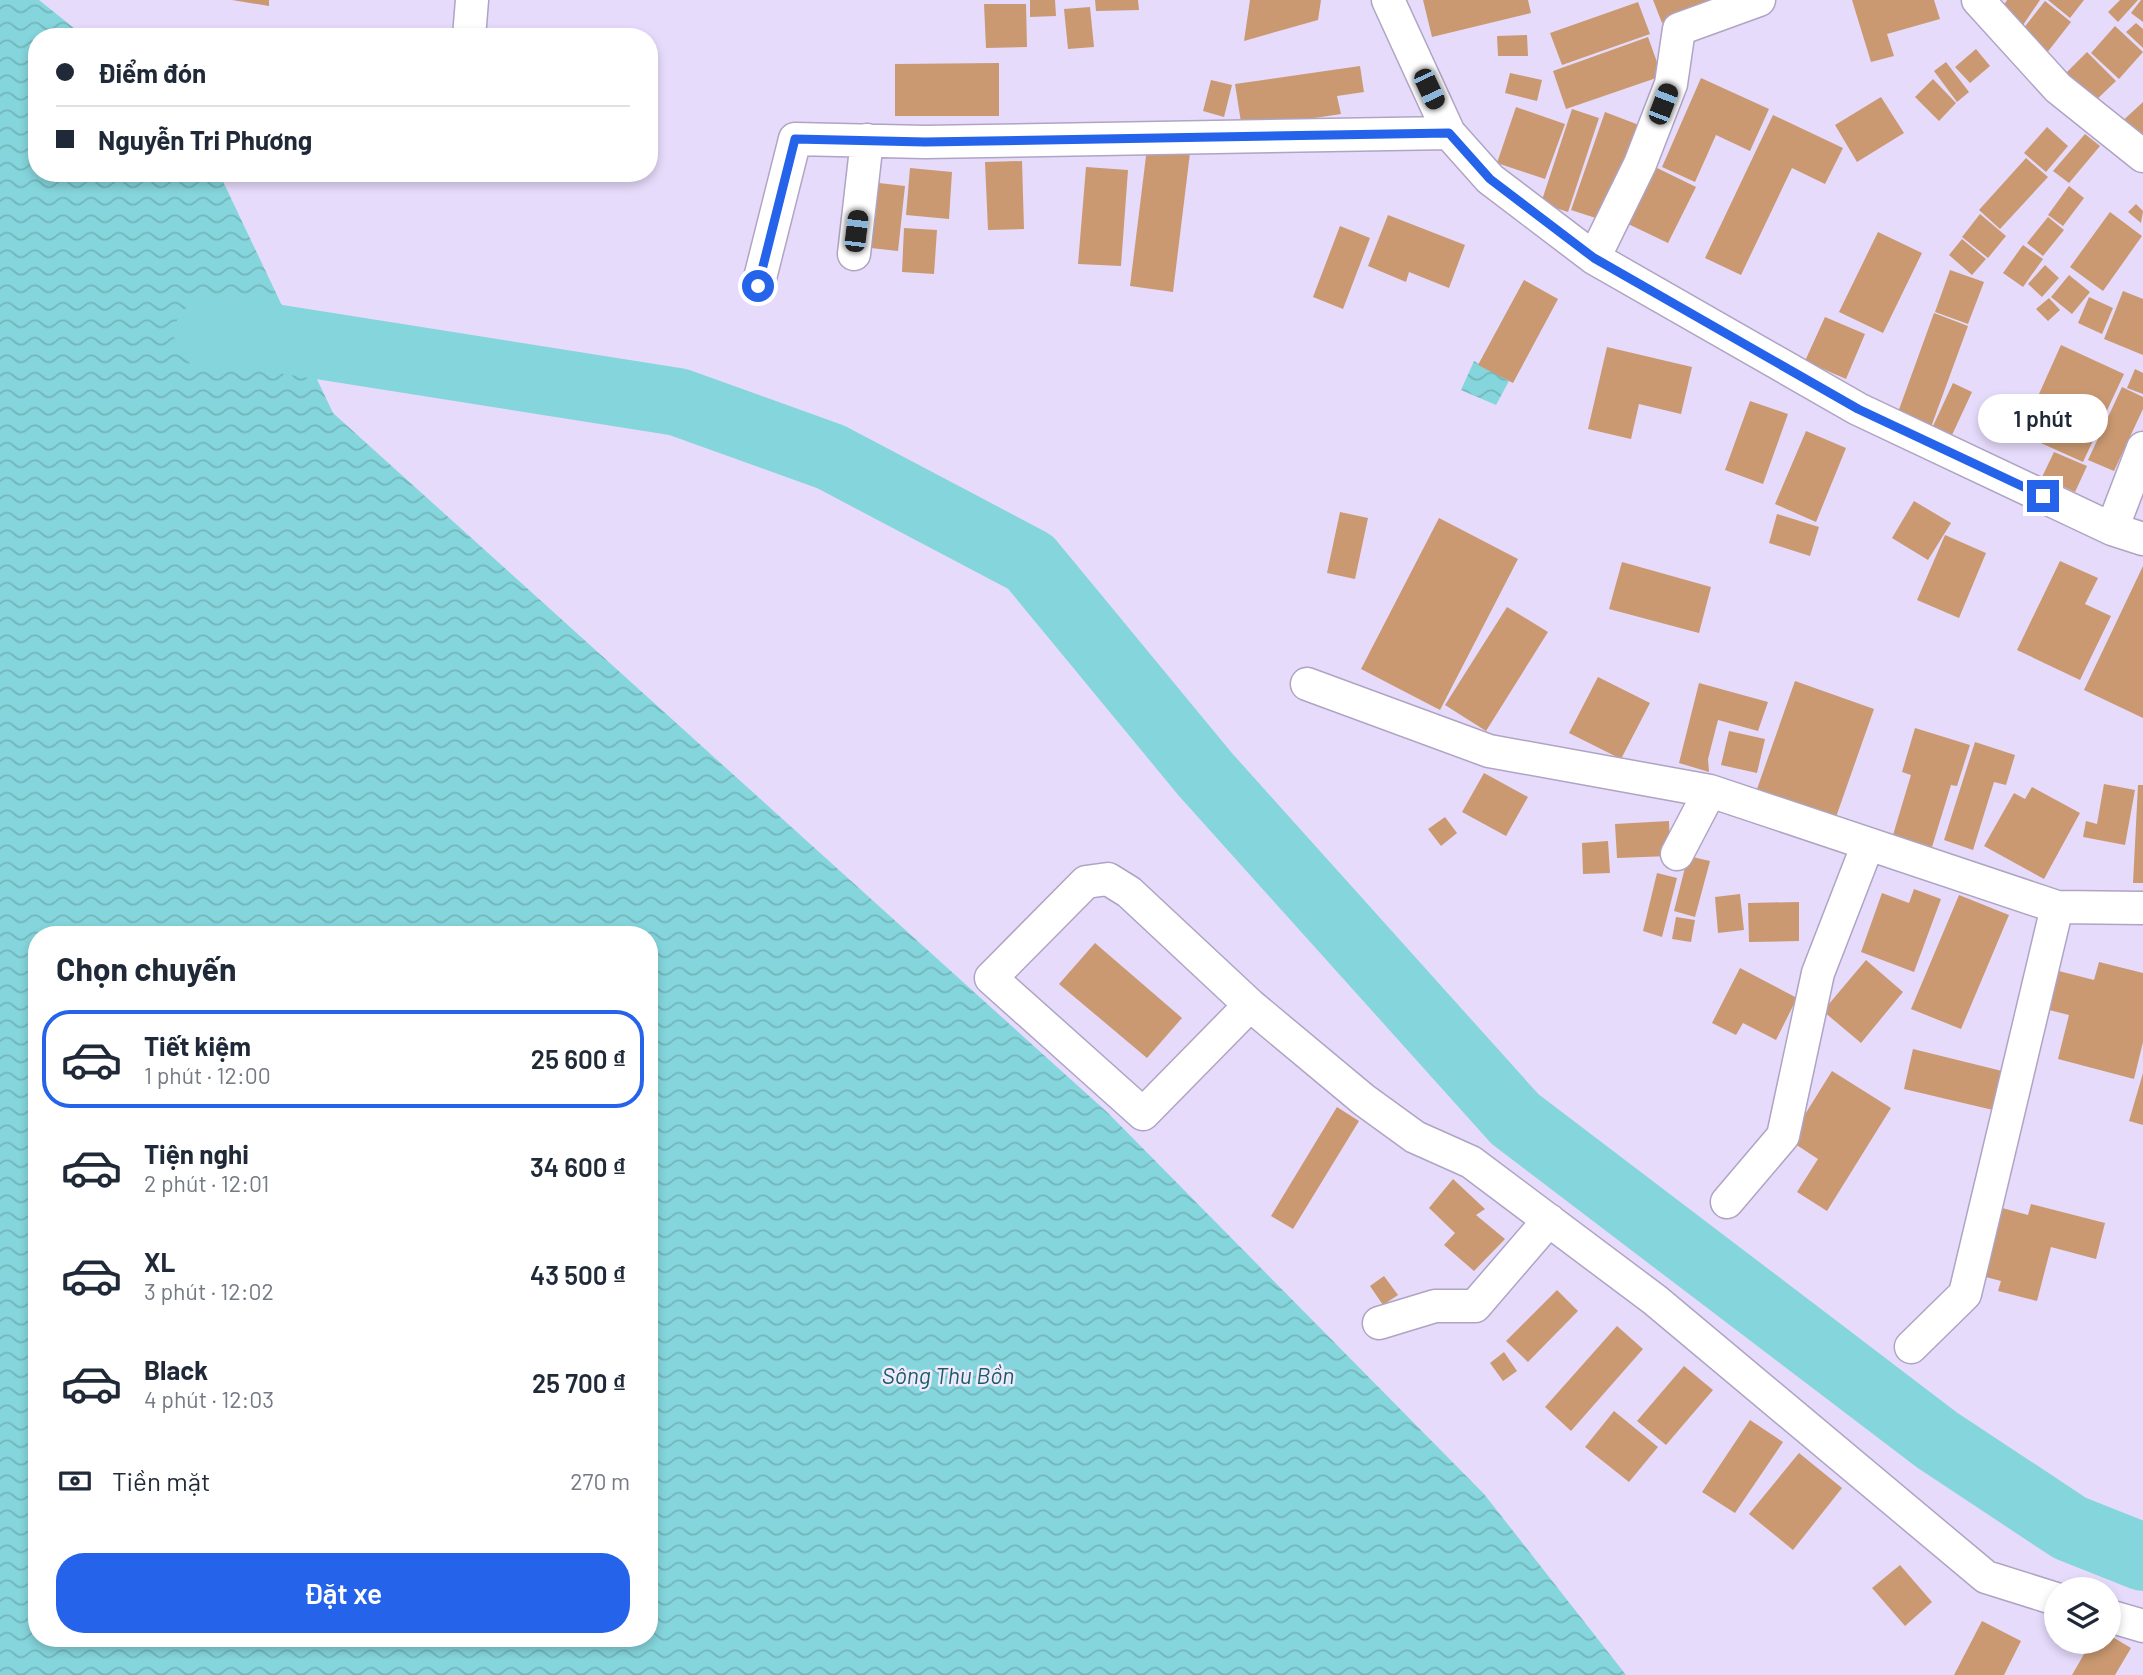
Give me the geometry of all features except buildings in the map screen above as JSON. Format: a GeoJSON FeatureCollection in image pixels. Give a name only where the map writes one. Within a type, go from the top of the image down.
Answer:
{"type":"FeatureCollection","features":[{"type":"Feature","properties":{"kind":"street"},"geometry":{"type":"LineString","coordinates":[[470,28],[472,0]]}},
{"type":"Feature","properties":{"kind":"street"},"geometry":{"type":"LineString","coordinates":[[1388,0],[1449,133],[1490,179],[1594,258],[1858,409],[2112,529],[2143,539]]}},
{"type":"Feature","properties":{"kind":"street"},"geometry":{"type":"LineString","coordinates":[[1594,258],[1640,164],[1671,84],[1679,29],[1759,0]]}},
{"type":"Feature","properties":{"kind":"street"},"geometry":{"type":"LineString","coordinates":[[1978,0],[2058,88],[2143,156]]}},
{"type":"Feature","properties":{"kind":"street"},"geometry":{"type":"LineString","coordinates":[[758,286],[795,139],[925,142],[1449,133]]}},
{"type":"Feature","properties":{"kind":"street"},"geometry":{"type":"LineString","coordinates":[[854,254],[867,141]]}},
{"type":"Feature","properties":{"kind":"street"},"geometry":{"type":"LineString","coordinates":[[2112,529],[2143,447]]}},
{"type":"Feature","properties":{"kind":"street"},"geometry":{"type":"LineString","coordinates":[[1307,684],[1489,751],[1710,791],[2057,907],[2143,908]]}},
{"type":"Feature","properties":{"kind":"street"},"geometry":{"type":"LineString","coordinates":[[1677,853],[1710,791]]}},
{"type":"Feature","properties":{"kind":"street"},"geometry":{"type":"LineString","coordinates":[[1727,1202],[1783,1136],[1818,973],[1868,844]]}},
{"type":"Feature","properties":{"kind":"street"},"geometry":{"type":"LineString","coordinates":[[1250,1005],[1143,1114],[991,978],[1087,882],[1108,880],[1129,892],[1250,1005],[1405,1130],[1471,1162],[1655,1300],[1986,1577],[2044,1595]]}},
{"type":"Feature","properties":{"kind":"street"},"geometry":{"type":"LineString","coordinates":[[1911,1347],[1965,1294],[2057,907]]}},
{"type":"Feature","properties":{"kind":"street"},"geometry":{"type":"LineString","coordinates":[[1379,1323],[1434,1306],[1475,1306],[1549,1220]]}},
{"type":"Feature","properties":{"kind":"street"},"geometry":{"type":"LineString","coordinates":[[2121,1620],[2143,1626]]}},
{"type":"Feature","properties":{"kind":"water","name":"Sông Thu Bồn"},"geometry":{"type":"Polygon","coordinates":[[[0,0],[39,0],[74,28],[28,28],[28,182],[223,182],[333,413],[1108,1113],[1484,1494],[1626,1675],[0,1675],[0,0]]]}},
{"type":"Feature","properties":{"kind":"water"},"geometry":{"type":"Polygon","coordinates":[[[1474,361],[1509,381],[1496,405],[1461,390],[1474,361]]]}},
{"type":"Feature","properties":{"kind":"waterway"},"geometry":{"type":"LineString","coordinates":[[208,334],[242,333],[678,402],[831,457],[1030,562],[1205,774],[1515,1119],[1937,1440],[2070,1528],[2143,1557]]}},
{"type":"Feature","properties":{"kind":"route"},"geometry":{"type":"LineString","coordinates":[[758,286],[795,139],[925,142],[1449,133],[1490,179],[1594,258],[1858,409],[2043,496]]}}]}
